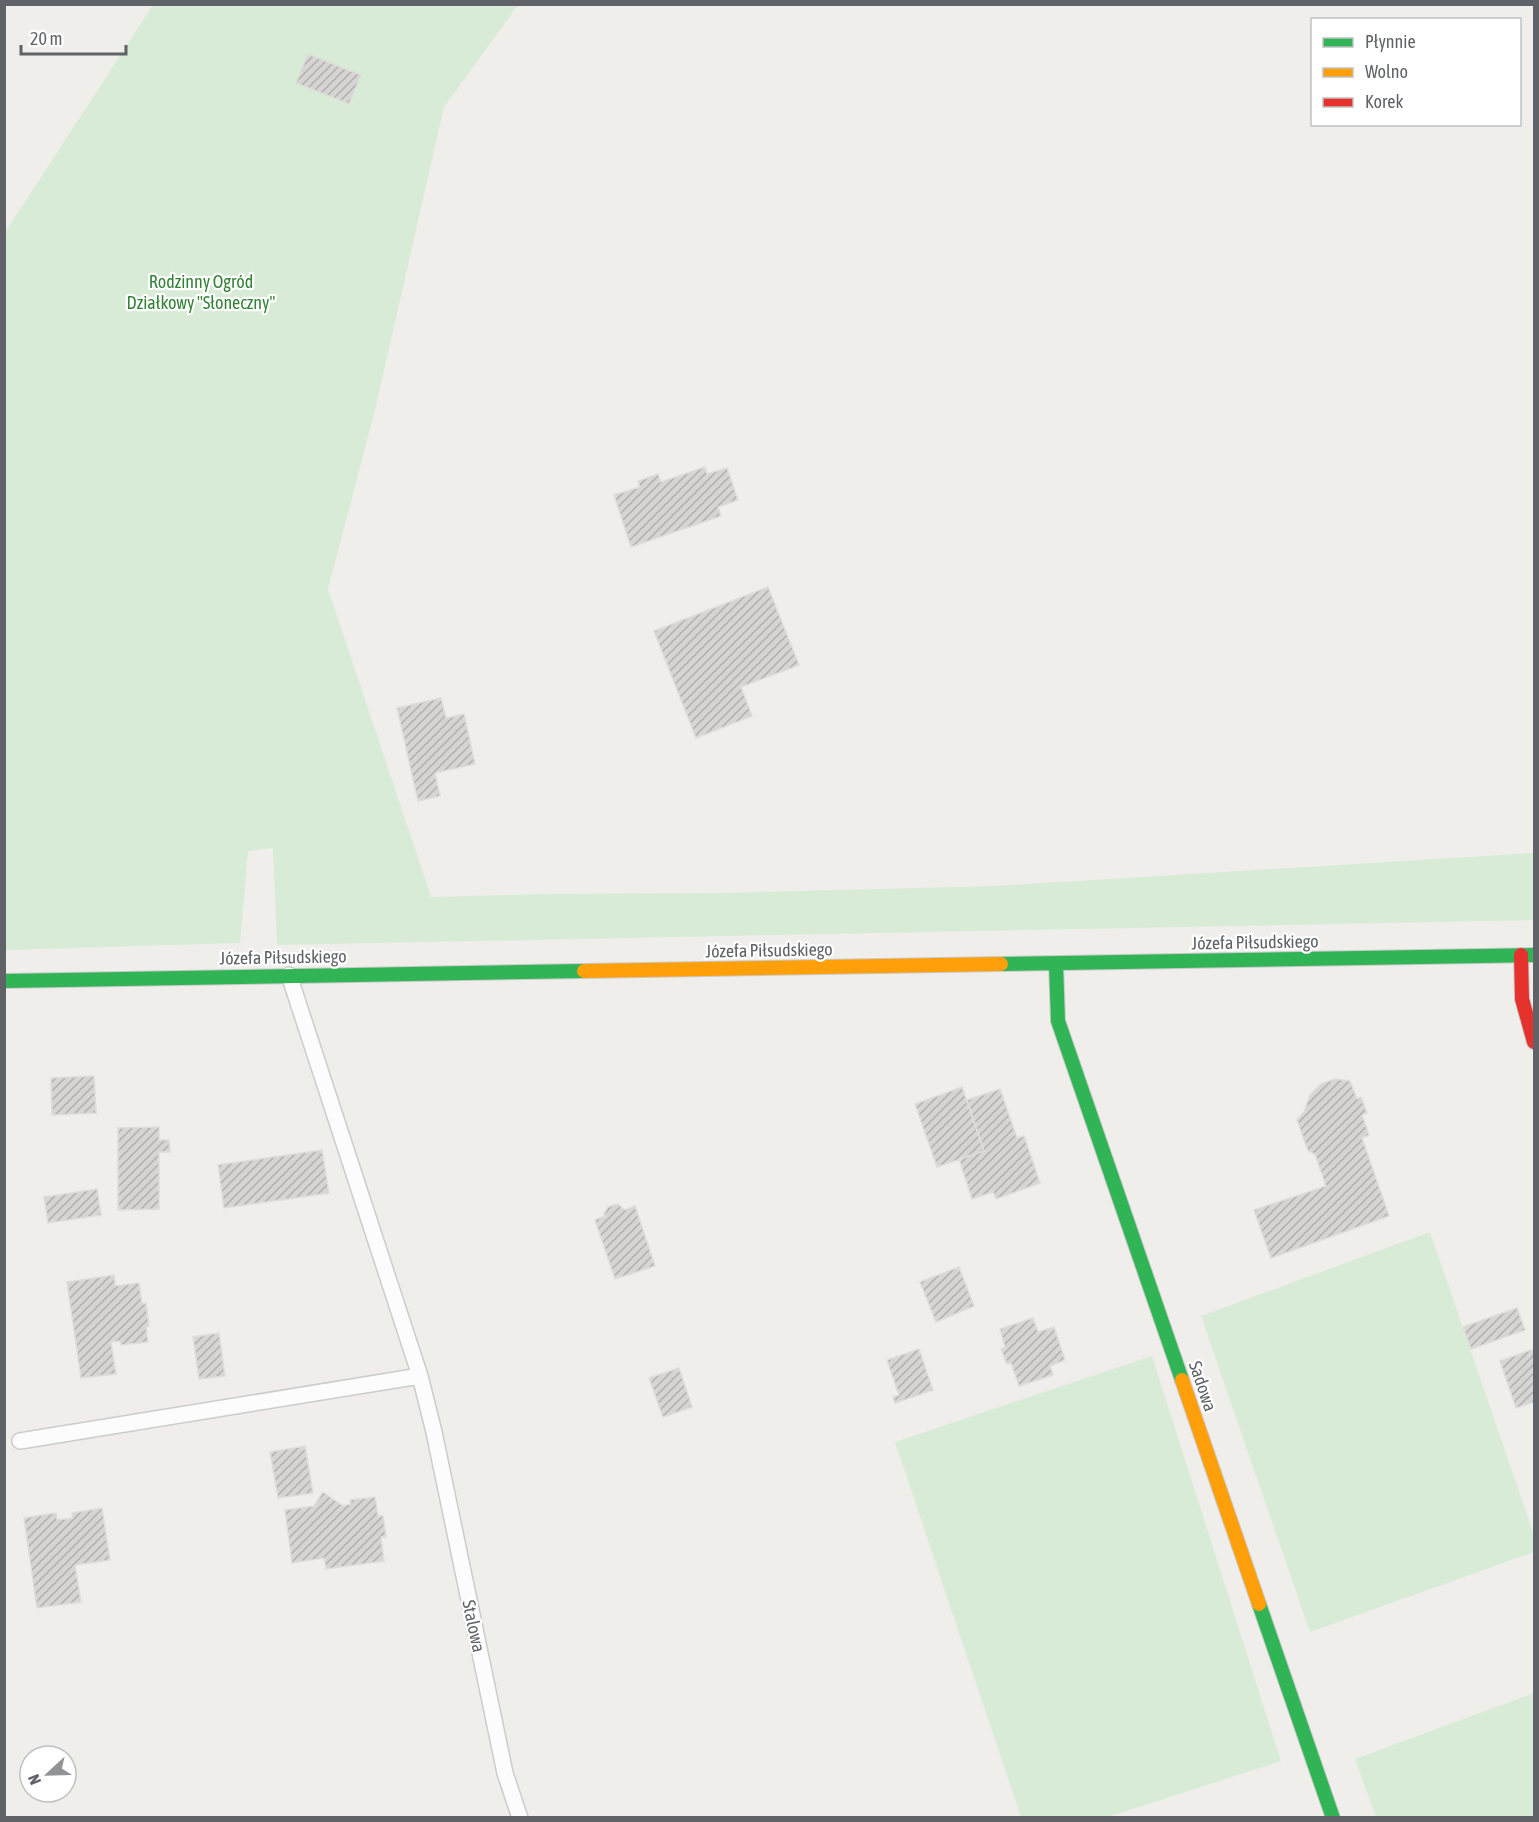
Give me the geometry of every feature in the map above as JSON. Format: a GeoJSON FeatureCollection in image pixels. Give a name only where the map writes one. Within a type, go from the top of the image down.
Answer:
{"type":"FeatureCollection","features":[{"type":"Feature","properties":{"kind":"main road","name":"Józefa Piłsudskiego"},"geometry":{"type":"LineString","coordinates":[[4,981],[1528,955]]}},
{"type":"Feature","properties":{"kind":"main road"},"geometry":{"type":"LineString","coordinates":[[1528,955],[1519,980],[1524,1012],[1534,1042]]}},
{"type":"Feature","properties":{"kind":"main road","name":"Sadowa"},"geometry":{"type":"LineString","coordinates":[[1056,964],[1058,1021],[1333,1818]]}},
{"type":"Feature","properties":{"kind":"lane","name":"Stalowa"},"geometry":{"type":"LineString","coordinates":[[289,975],[420,1376],[434,1432],[505,1773],[520,1818]]}},
{"type":"Feature","properties":{"kind":"lane"},"geometry":{"type":"LineString","coordinates":[[20,1441],[420,1376]]}},
{"type":"Feature","properties":{"kind":"green space","name":"Rodzinny Ogród Działkowy \"Słoneczny\""},"geometry":{"type":"Polygon","coordinates":[[[153,5],[518,5],[444,107],[375,410],[328,589],[431,897],[995,886],[1534,853],[1534,920],[277,945],[273,848],[248,851],[240,943],[5,950],[4,234],[153,5]]]}},
{"type":"Feature","properties":{"kind":"green space"},"geometry":{"type":"Polygon","coordinates":[[[1430,1232],[1534,1535],[1534,1552],[1310,1632],[1201,1316],[1430,1232]]]}},
{"type":"Feature","properties":{"kind":"green space"},"geometry":{"type":"Polygon","coordinates":[[[1152,1356],[1281,1761],[1108,1817],[1021,1817],[895,1442],[1152,1356]]]}},
{"type":"Feature","properties":{"kind":"green space"},"geometry":{"type":"Polygon","coordinates":[[[1534,1693],[1534,1817],[1376,1817],[1355,1759],[1534,1693]]]}},
{"type":"Feature","properties":{"kind":"building"},"geometry":{"type":"Polygon","coordinates":[[[308,54],[361,75],[349,104],[296,83],[308,54]]]}},
{"type":"Feature","properties":{"kind":"building"},"geometry":{"type":"Polygon","coordinates":[[[705,467],[707,474],[727,468],[738,500],[718,507],[721,516],[631,547],[614,495],[640,487],[638,481],[658,474],[661,482],[705,467]]]}},
{"type":"Feature","properties":{"kind":"building"},"geometry":{"type":"Polygon","coordinates":[[[768,587],[799,665],[741,687],[752,716],[696,738],[654,631],[768,587]]]}},
{"type":"Feature","properties":{"kind":"building"},"geometry":{"type":"Polygon","coordinates":[[[441,698],[446,718],[464,714],[475,764],[435,773],[440,796],[418,801],[397,708],[441,698]]]}},
{"type":"Feature","properties":{"kind":"building"},"geometry":{"type":"Polygon","coordinates":[[[94,1076],[96,1113],[52,1115],[51,1078],[94,1076]]]}},
{"type":"Feature","properties":{"kind":"building"},"geometry":{"type":"Polygon","coordinates":[[[1335,1079],[1350,1081],[1357,1099],[1361,1097],[1367,1113],[1362,1115],[1369,1135],[1362,1138],[1389,1216],[1271,1258],[1254,1210],[1326,1186],[1315,1154],[1308,1151],[1297,1120],[1304,1112],[1310,1095],[1321,1084],[1335,1079]]]}},
{"type":"Feature","properties":{"kind":"building"},"geometry":{"type":"Polygon","coordinates":[[[962,1087],[984,1151],[937,1167],[915,1104],[962,1087]]]}},
{"type":"Feature","properties":{"kind":"building"},"geometry":{"type":"Polygon","coordinates":[[[1000,1089],[1017,1138],[1024,1136],[1040,1183],[996,1199],[993,1192],[972,1199],[959,1159],[984,1151],[967,1100],[1000,1089]]]}},
{"type":"Feature","properties":{"kind":"building"},"geometry":{"type":"Polygon","coordinates":[[[159,1127],[159,1140],[169,1140],[170,1152],[159,1152],[159,1209],[118,1210],[118,1128],[159,1127]]]}},
{"type":"Feature","properties":{"kind":"building"},"geometry":{"type":"Polygon","coordinates":[[[322,1150],[329,1193],[224,1208],[218,1165],[322,1150]]]}},
{"type":"Feature","properties":{"kind":"building"},"geometry":{"type":"Polygon","coordinates":[[[97,1189],[101,1215],[48,1223],[44,1197],[97,1189]]]}},
{"type":"Feature","properties":{"kind":"building"},"geometry":{"type":"Polygon","coordinates":[[[618,1204],[625,1210],[635,1206],[655,1266],[615,1279],[595,1220],[605,1216],[608,1207],[618,1204]]]}},
{"type":"Feature","properties":{"kind":"building"},"geometry":{"type":"Polygon","coordinates":[[[959,1267],[974,1306],[936,1322],[920,1282],[959,1267]]]}},
{"type":"Feature","properties":{"kind":"building"},"geometry":{"type":"Polygon","coordinates":[[[114,1275],[115,1286],[139,1283],[142,1304],[146,1303],[149,1326],[146,1327],[148,1342],[121,1345],[120,1341],[111,1342],[116,1374],[81,1378],[67,1282],[114,1275]]]}},
{"type":"Feature","properties":{"kind":"building"},"geometry":{"type":"Polygon","coordinates":[[[1517,1308],[1525,1330],[1471,1349],[1463,1327],[1517,1308]]]}},
{"type":"Feature","properties":{"kind":"building"},"geometry":{"type":"Polygon","coordinates":[[[1033,1318],[1038,1332],[1054,1327],[1065,1360],[1050,1366],[1053,1375],[1019,1386],[1011,1363],[1007,1364],[1001,1349],[1005,1347],[1000,1329],[1033,1318]]]}},
{"type":"Feature","properties":{"kind":"building"},"geometry":{"type":"Polygon","coordinates":[[[219,1333],[225,1376],[199,1379],[193,1337],[219,1333]]]}},
{"type":"Feature","properties":{"kind":"building"},"geometry":{"type":"Polygon","coordinates":[[[919,1349],[933,1390],[895,1403],[893,1397],[899,1395],[887,1360],[919,1349]]]}},
{"type":"Feature","properties":{"kind":"building"},"geometry":{"type":"Polygon","coordinates":[[[1534,1349],[1534,1402],[1516,1408],[1500,1361],[1534,1349]]]}},
{"type":"Feature","properties":{"kind":"building"},"geometry":{"type":"Polygon","coordinates":[[[679,1368],[692,1407],[663,1417],[649,1378],[679,1368]]]}},
{"type":"Feature","properties":{"kind":"building"},"geometry":{"type":"Polygon","coordinates":[[[305,1446],[313,1493],[278,1498],[270,1452],[305,1446]]]}},
{"type":"Feature","properties":{"kind":"building"},"geometry":{"type":"Polygon","coordinates":[[[323,1492],[343,1506],[351,1504],[350,1500],[375,1497],[378,1516],[383,1516],[386,1537],[381,1537],[384,1561],[326,1569],[324,1558],[292,1563],[285,1510],[314,1506],[323,1492]]]}},
{"type":"Feature","properties":{"kind":"building"},"geometry":{"type":"Polygon","coordinates":[[[102,1508],[110,1560],[75,1565],[81,1602],[37,1608],[24,1518],[56,1513],[57,1520],[73,1518],[72,1513],[102,1508]]]}},
{"type":"Feature","properties":{"kind":"traffic: fast"},"geometry":{"type":"LineString","coordinates":[[1001,964],[1534,955]]}},
{"type":"Feature","properties":{"kind":"traffic: fast"},"geometry":{"type":"LineString","coordinates":[[1056,964],[1058,1021],[1182,1380]]}},
{"type":"Feature","properties":{"kind":"traffic: fast"},"geometry":{"type":"LineString","coordinates":[[4,981],[584,971]]}},
{"type":"Feature","properties":{"kind":"traffic: fast"},"geometry":{"type":"LineString","coordinates":[[1259,1604],[1333,1818]]}},
{"type":"Feature","properties":{"kind":"traffic: slow"},"geometry":{"type":"LineString","coordinates":[[584,971],[1001,964]]}},
{"type":"Feature","properties":{"kind":"traffic: slow"},"geometry":{"type":"LineString","coordinates":[[1182,1380],[1259,1604]]}},
{"type":"Feature","properties":{"kind":"traffic: jam"},"geometry":{"type":"LineString","coordinates":[[1521,955],[1522,999],[1534,1042]]}}]}
